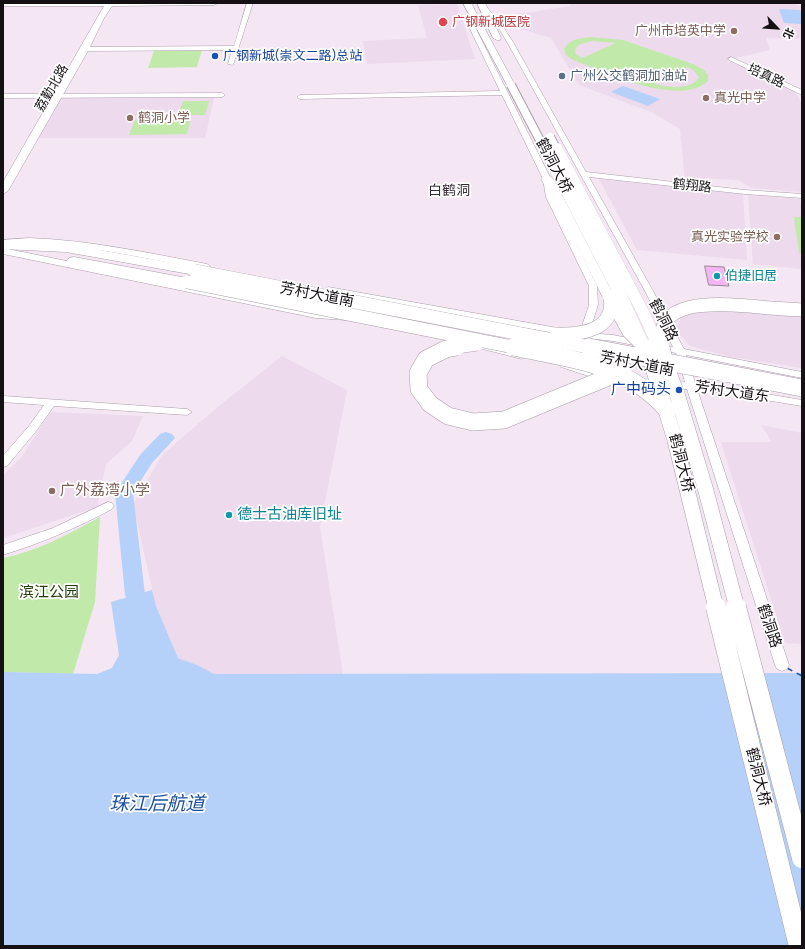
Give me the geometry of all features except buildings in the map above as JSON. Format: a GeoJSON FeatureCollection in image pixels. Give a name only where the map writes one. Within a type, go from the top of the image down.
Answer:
{"type":"FeatureCollection","features":[{"type":"Feature","properties":{"kind":"highway"},"geometry":{"type":"LineString","coordinates":[[547,179],[574,227],[627,330],[648,350],[674,366],[718,380]]}},
{"type":"Feature","properties":{"kind":"highway","name":"芳村大道南"},"geometry":{"type":"LineString","coordinates":[[3,243],[66,248],[191,277],[718,380]]}},
{"type":"Feature","properties":{"kind":"highway"},"geometry":{"type":"LineString","coordinates":[[3,251],[191,277],[585,362],[616,372],[649,390],[667,410]]}},
{"type":"Feature","properties":{"kind":"highway","name":"芳村大道南"},"geometry":{"type":"LineString","coordinates":[[191,277],[349,301],[629,355]]}},
{"type":"Feature","properties":{"kind":"highway"},"geometry":{"type":"LineString","coordinates":[[349,301],[442,313],[563,334],[585,332],[604,322],[612,309],[609,296]]}},
{"type":"Feature","properties":{"kind":"highway"},"geometry":{"type":"LineString","coordinates":[[663,356],[660,339],[662,327],[670,317],[685,309],[717,304],[802,310]]}},
{"type":"Feature","properties":{"kind":"highway"},"geometry":{"type":"LineString","coordinates":[[501,344],[472,344],[457,346],[444,349],[432,356],[423,364],[417,373],[417,385],[422,395],[435,409],[454,418],[475,422],[496,422],[515,416],[636,366],[682,358]]}},
{"type":"Feature","properties":{"kind":"highway"},"geometry":{"type":"LineString","coordinates":[[629,355],[700,363],[802,381]]}},
{"type":"Feature","properties":{"kind":"highway","name":"芳村大道东"},"geometry":{"type":"LineString","coordinates":[[629,355],[682,358],[802,388]]}},
{"type":"Feature","properties":{"kind":"highway","name":"芳村大道东"},"geometry":{"type":"LineString","coordinates":[[718,380],[802,396]]}},
{"type":"Feature","properties":{"kind":"main road"},"geometry":{"type":"LineString","coordinates":[[65,4],[88,7],[94,12],[96,18],[122,6],[166,3]]}},
{"type":"Feature","properties":{"kind":"main road"},"geometry":{"type":"LineString","coordinates":[[3,4],[214,3]]}},
{"type":"Feature","properties":{"kind":"main road","name":"鹤洞大桥"},"geometry":{"type":"LineString","coordinates":[[468,3],[623,300],[650,358],[667,410],[799,946]]}},
{"type":"Feature","properties":{"kind":"main road","name":"荔勤北路"},"geometry":{"type":"LineString","coordinates":[[3,174],[48,96],[106,4]]}},
{"type":"Feature","properties":{"kind":"main road"},"geometry":{"type":"LineString","coordinates":[[482,4],[500,44]]}},
{"type":"Feature","properties":{"kind":"main road","name":"荔勤北路"},"geometry":{"type":"LineString","coordinates":[[3,191],[85,49],[96,18]]}},
{"type":"Feature","properties":{"kind":"main road","name":"鹤洞大桥"},"geometry":{"type":"LineString","coordinates":[[513,88],[628,281],[663,356],[684,417],[706,491],[802,858]]}},
{"type":"Feature","properties":{"kind":"street"},"geometry":{"type":"LineString","coordinates":[[231,64],[250,3]]}},
{"type":"Feature","properties":{"kind":"street","name":"鹤洞路"},"geometry":{"type":"LineString","coordinates":[[482,4],[500,26],[510,42],[649,291],[682,358],[782,665]]}},
{"type":"Feature","properties":{"kind":"street"},"geometry":{"type":"LineString","coordinates":[[85,49],[236,50]]}},
{"type":"Feature","properties":{"kind":"street","name":"培真路"},"geometry":{"type":"LineString","coordinates":[[730,59],[802,93]]}},
{"type":"Feature","properties":{"kind":"street"},"geometry":{"type":"LineString","coordinates":[[300,97],[513,88],[541,168],[547,179],[550,198],[594,290],[593,310],[584,335],[568,366]]}},
{"type":"Feature","properties":{"kind":"street"},"geometry":{"type":"LineString","coordinates":[[3,96],[222,95]]}},
{"type":"Feature","properties":{"kind":"street"},"geometry":{"type":"LineString","coordinates":[[541,168],[562,172],[573,168],[577,164]]}},
{"type":"Feature","properties":{"kind":"street","name":"鹤翔路"},"geometry":{"type":"LineString","coordinates":[[583,174],[738,191],[802,196]]}},
{"type":"Feature","properties":{"kind":"street","name":"芳村大道南"},"geometry":{"type":"LineString","coordinates":[[3,243],[52,242],[102,248],[364,297],[407,303],[564,333],[584,335]]}},
{"type":"Feature","properties":{"kind":"street","name":"芳村大道南"},"geometry":{"type":"LineString","coordinates":[[3,251],[316,315],[340,318],[362,311],[374,310],[428,320],[436,323],[458,338],[483,347],[568,366]]}},
{"type":"Feature","properties":{"kind":"street"},"geometry":{"type":"LineString","coordinates":[[362,311],[368,303],[364,297]]}},
{"type":"Feature","properties":{"kind":"street","name":"芳村大道东"},"geometry":{"type":"LineString","coordinates":[[584,335],[613,338],[682,358],[802,375]]}},
{"type":"Feature","properties":{"kind":"street","name":"芳村大道东"},"geometry":{"type":"LineString","coordinates":[[568,366],[617,383],[633,386],[692,386],[802,403]]}},
{"type":"Feature","properties":{"kind":"street"},"geometry":{"type":"LineString","coordinates":[[3,399],[187,412]]}},
{"type":"Feature","properties":{"kind":"street"},"geometry":{"type":"LineString","coordinates":[[3,463],[33,428],[51,403]]}},
{"type":"Feature","properties":{"kind":"street"},"geometry":{"type":"LineString","coordinates":[[3,550],[30,543],[66,528],[108,506]]}},
{"type":"Feature","properties":{"kind":"shaded area","name":"真光中学"},"geometry":{"type":"Polygon","coordinates":[[[571,3],[792,3],[802,7],[802,39],[766,38],[770,50],[727,60],[795,91],[802,105],[802,192],[751,188],[738,180],[705,178],[702,184],[685,182],[680,129],[651,112],[579,85],[551,38],[518,28],[504,26],[500,15],[571,6],[571,3]]]}},
{"type":"Feature","properties":{"kind":"shaded area","name":"广钢新城医院"},"geometry":{"type":"Polygon","coordinates":[[[457,4],[475,59],[367,64],[363,41],[427,38],[418,5],[457,4]]]}},
{"type":"Feature","properties":{"kind":"shaded area","name":"鹤洞小学"},"geometry":{"type":"Polygon","coordinates":[[[61,98],[214,98],[205,138],[38,138],[61,98]]]}},
{"type":"Feature","properties":{"kind":"shaded area"},"geometry":{"type":"Polygon","coordinates":[[[599,179],[743,194],[747,260],[637,250],[599,179]]]}},
{"type":"Feature","properties":{"kind":"shaded area","name":"真光实验学校"},"geometry":{"type":"Polygon","coordinates":[[[748,195],[800,199],[802,210],[802,269],[753,264],[748,195]]]}},
{"type":"Feature","properties":{"kind":"shaded area"},"geometry":{"type":"Polygon","coordinates":[[[704,308],[802,313],[802,368],[731,357],[690,346],[681,336],[676,327],[681,318],[690,311],[704,308]]]}},
{"type":"Feature","properties":{"kind":"shaded area","name":"德士古油库旧址"},"geometry":{"type":"Polygon","coordinates":[[[282,356],[347,390],[320,527],[343,674],[214,674],[197,665],[178,658],[156,606],[133,504],[162,455],[219,406],[282,356]]]}},
{"type":"Feature","properties":{"kind":"shaded area","name":"广外荔湾小学"},"geometry":{"type":"Polygon","coordinates":[[[50,412],[143,416],[132,441],[106,464],[97,507],[3,538],[3,475],[22,457],[50,412]]]}},
{"type":"Feature","properties":{"kind":"shaded area"},"geometry":{"type":"Polygon","coordinates":[[[761,425],[802,433],[802,644],[785,643],[721,442],[772,442],[761,425]]]}},
{"type":"Feature","properties":{"kind":"green space"},"geometry":{"type":"Polygon","coordinates":[[[591,37],[623,40],[693,64],[704,70],[708,75],[708,81],[695,88],[679,91],[661,89],[622,79],[573,60],[566,55],[564,49],[569,43],[591,37]],[[592,41],[578,46],[575,50],[576,54],[582,58],[616,43],[592,41]],[[687,67],[654,84],[679,87],[691,84],[699,77],[693,70],[687,67]]]}},
{"type":"Feature","properties":{"kind":"green space"},"geometry":{"type":"Polygon","coordinates":[[[202,50],[197,67],[148,68],[154,51],[202,50]]]}},
{"type":"Feature","properties":{"kind":"green space"},"geometry":{"type":"Polygon","coordinates":[[[183,101],[209,101],[205,115],[178,115],[183,101]]]}},
{"type":"Feature","properties":{"kind":"green space"},"geometry":{"type":"Polygon","coordinates":[[[191,119],[187,134],[129,135],[135,120],[191,119]]]}},
{"type":"Feature","properties":{"kind":"green space"},"geometry":{"type":"Polygon","coordinates":[[[794,217],[802,217],[802,254],[799,253],[794,217]]]}},
{"type":"Feature","properties":{"kind":"green space","name":"滨江公园"},"geometry":{"type":"Polygon","coordinates":[[[100,517],[95,602],[73,674],[3,672],[3,558],[29,551],[65,536],[100,517]]]}},
{"type":"Feature","properties":{"kind":"water"},"geometry":{"type":"Polygon","coordinates":[[[779,9],[800,10],[802,15],[802,24],[784,23],[779,9]]]}},
{"type":"Feature","properties":{"kind":"water"},"geometry":{"type":"Polygon","coordinates":[[[623,86],[660,99],[648,106],[611,92],[623,86]]]}},
{"type":"Feature","properties":{"kind":"water","name":"珠江后航道"},"geometry":{"type":"Polygon","coordinates":[[[152,590],[156,606],[178,658],[197,665],[214,674],[802,673],[802,946],[3,946],[3,672],[97,674],[112,668],[119,655],[111,602],[152,590]]]}},
{"type":"Feature","properties":{"kind":"waterway"},"geometry":{"type":"LineString","coordinates":[[135,595],[124,493],[146,459],[166,438]]}},
{"type":"Feature","properties":{"kind":"ferry route"},"geometry":{"type":"LineString","coordinates":[[787,668],[802,676]]}},
{"type":"Feature","properties":{"kind":"place","name":"广钢新城医院"},"geometry":{"type":"Point","coordinates":[443,22]}},
{"type":"Feature","properties":{"kind":"place","name":"广州市培英中学"},"geometry":{"type":"Point","coordinates":[734,31]}},
{"type":"Feature","properties":{"kind":"place","name":"广钢新城(崇文二路)总站"},"geometry":{"type":"Point","coordinates":[215,56]}},
{"type":"Feature","properties":{"kind":"place","name":"广州公交鹤洞加油站"},"geometry":{"type":"Point","coordinates":[562,76]}},
{"type":"Feature","properties":{"kind":"place","name":"真光中学"},"geometry":{"type":"Point","coordinates":[706,98]}},
{"type":"Feature","properties":{"kind":"place","name":"鹤洞小学"},"geometry":{"type":"Point","coordinates":[130,118]}},
{"type":"Feature","properties":{"kind":"place","name":"真光实验学校"},"geometry":{"type":"Point","coordinates":[777,237]}},
{"type":"Feature","properties":{"kind":"place","name":"伯捷旧居"},"geometry":{"type":"Point","coordinates":[717,276]}},
{"type":"Feature","properties":{"kind":"place","name":"广中码头"},"geometry":{"type":"Point","coordinates":[679,390]}},
{"type":"Feature","properties":{"kind":"place","name":"广外荔湾小学"},"geometry":{"type":"Point","coordinates":[52,491]}},
{"type":"Feature","properties":{"kind":"place","name":"德士古油库旧址"},"geometry":{"type":"Point","coordinates":[229,515]}},
{"type":"Feature","properties":{"kind":"district","name":"白鹤洞"},"geometry":{"type":"Point","coordinates":[449,191]}}]}
